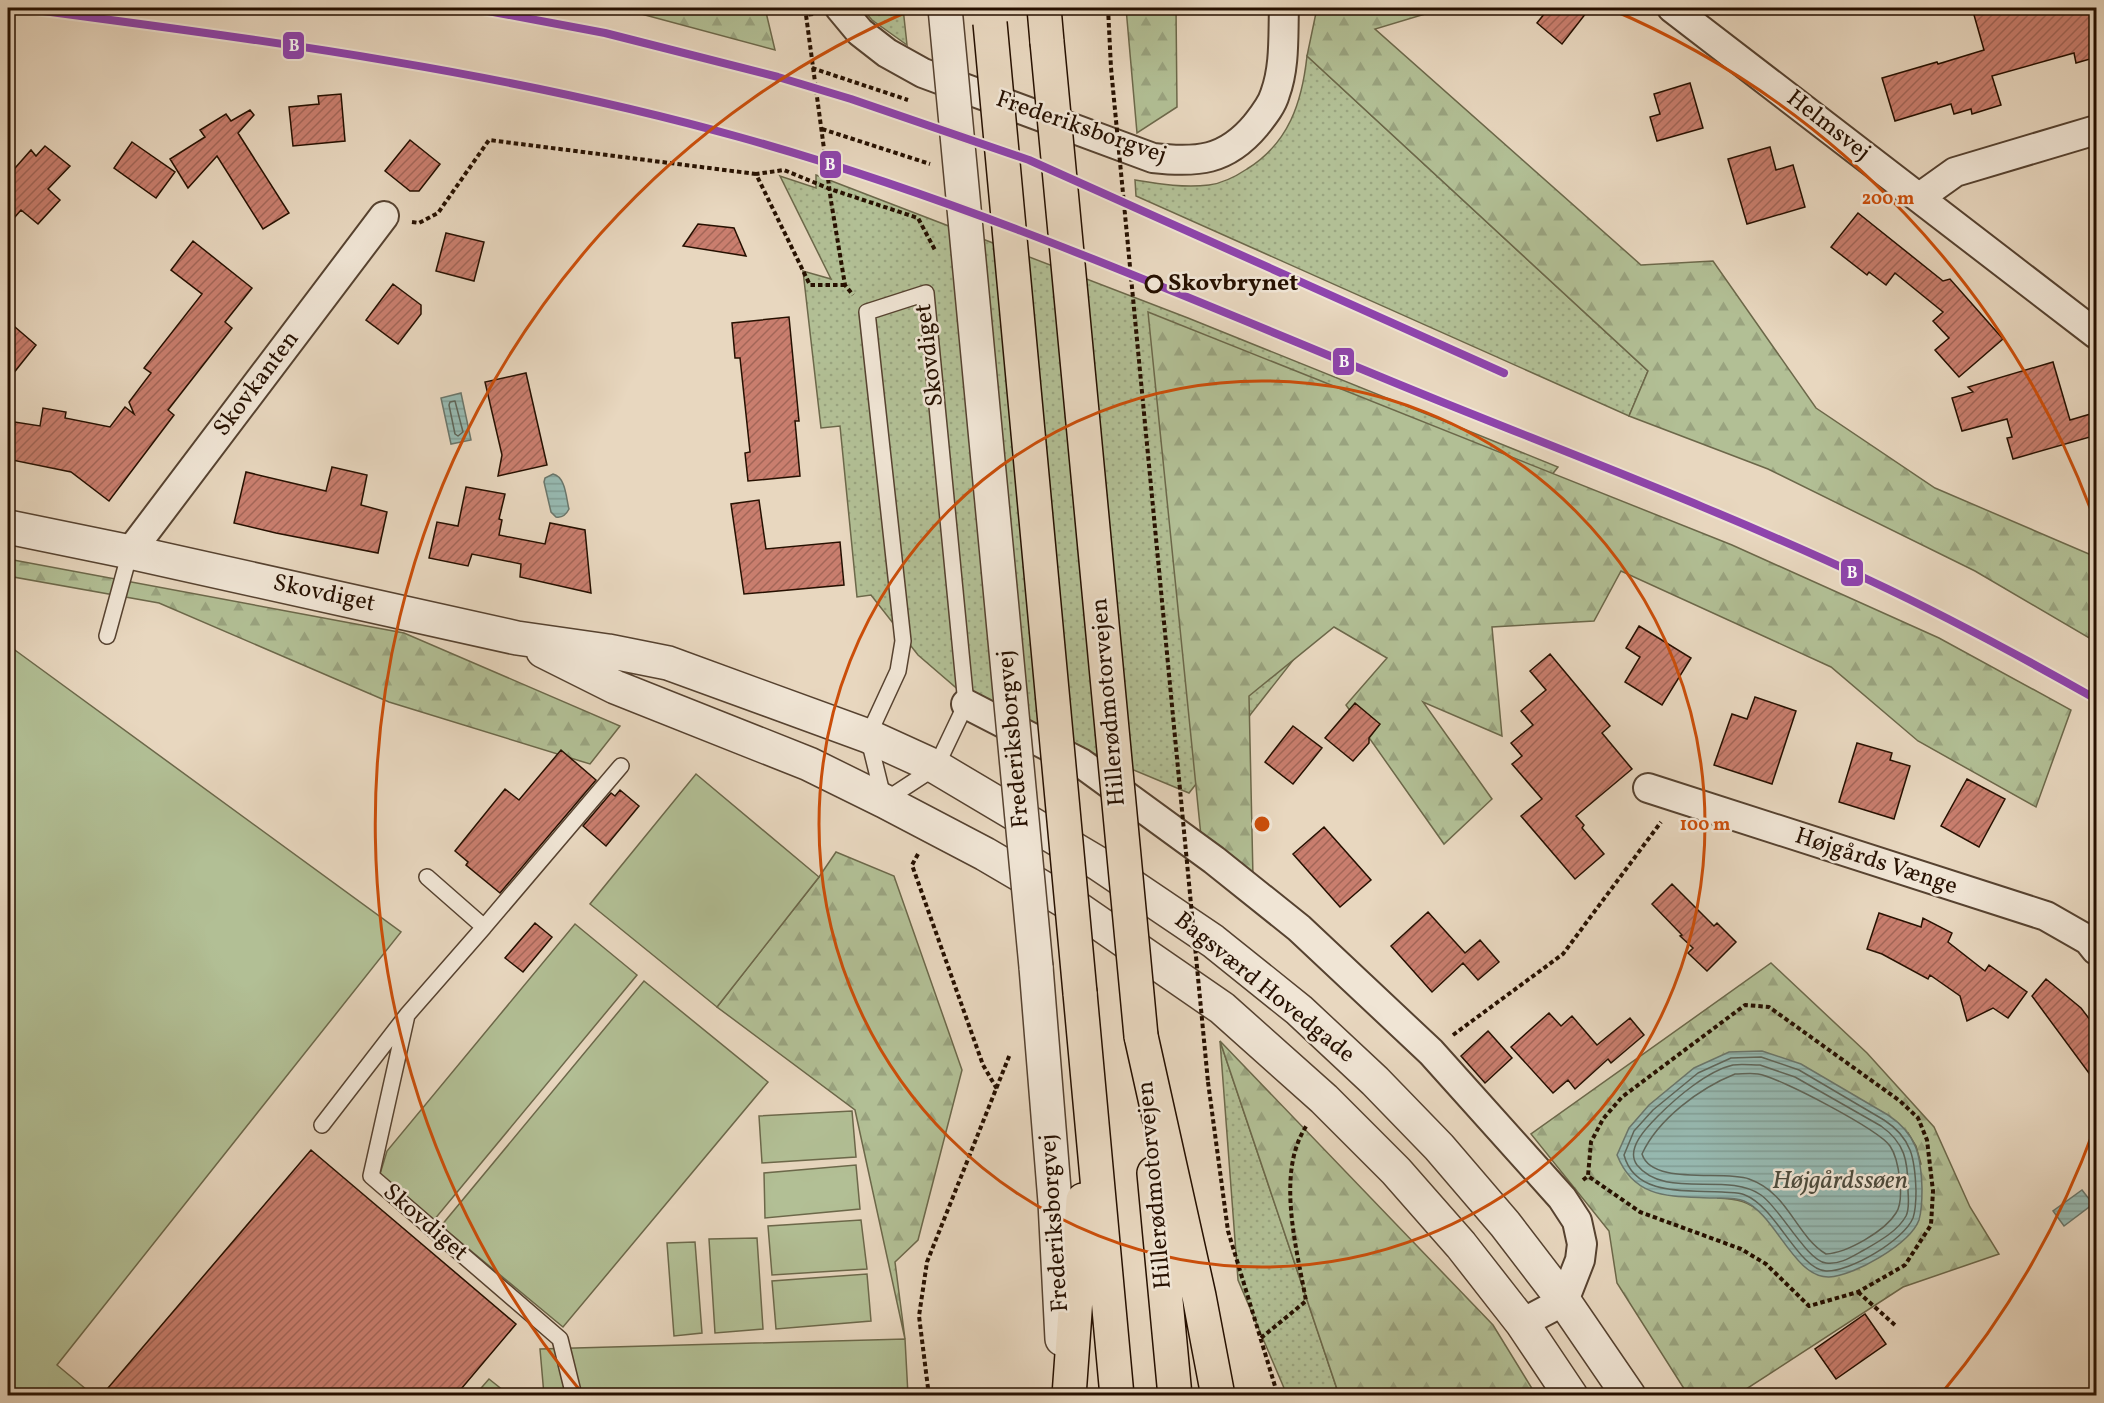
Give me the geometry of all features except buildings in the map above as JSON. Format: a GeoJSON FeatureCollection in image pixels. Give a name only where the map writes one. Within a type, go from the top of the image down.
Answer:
{"type":"FeatureCollection","features":[{"type":"Feature","properties":{"kind":"highway","name":"Hillerødmotorvejen"},"geometry":{"type":"LineString","coordinates":[[1044,8],[1175,1395]]}},
{"type":"Feature","properties":{"kind":"highway"},"geometry":{"type":"LineString","coordinates":[[989,15],[1117,1395]]}},
{"type":"Feature","properties":{"kind":"highway"},"geometry":{"type":"LineString","coordinates":[[1141,1036],[1199,1296],[1218,1395]]}},
{"type":"Feature","properties":{"kind":"highway"},"geometry":{"type":"LineString","coordinates":[[1067,1395],[1089,1102]]}},
{"type":"Feature","properties":{"kind":"street","name":"Frederiksborgvej"},"geometry":{"type":"LineString","coordinates":[[840,8],[860,32],[887,53],[923,73],[1153,158],[1183,161],[1206,159],[1227,151],[1246,136],[1262,117],[1275,95],[1281,69],[1284,8]]}},
{"type":"Feature","properties":{"kind":"street","name":"Frederiksborgvej"},"geometry":{"type":"LineString","coordinates":[[945,8],[1036,967],[1055,1202],[1067,1395]]}},
{"type":"Feature","properties":{"kind":"street","name":"Helmsvej"},"geometry":{"type":"LineString","coordinates":[[1672,8],[2097,334]]}},
{"type":"Feature","properties":{"kind":"street"},"geometry":{"type":"LineString","coordinates":[[1920,197],[1955,172],[2097,130]]}},
{"type":"Feature","properties":{"kind":"street","name":"Skovkanten"},"geometry":{"type":"LineString","coordinates":[[130,552],[384,216]]}},
{"type":"Feature","properties":{"kind":"street","name":"Skovdiget"},"geometry":{"type":"LineString","coordinates":[[8,527],[517,638],[608,651],[668,663],[868,736]]}},
{"type":"Feature","properties":{"kind":"street","name":"Skovdiget"},"geometry":{"type":"LineString","coordinates":[[517,638],[615,687],[810,764],[884,801]]}},
{"type":"Feature","properties":{"kind":"street"},"geometry":{"type":"LineString","coordinates":[[966,704],[1081,763],[1214,860],[1299,928],[1431,1052],[1562,1198],[1577,1221],[1582,1244],[1580,1260],[1564,1301],[1522,1323]]}},
{"type":"Feature","properties":{"kind":"street","name":"Bagsværd Hovedgade"},"geometry":{"type":"LineString","coordinates":[[868,736],[936,766],[1099,864],[1213,941],[1299,1010],[1376,1081],[1439,1147],[1505,1224],[1564,1301],[1629,1395]]}},
{"type":"Feature","properties":{"kind":"street","name":"Højgårds Vænge"},"geometry":{"type":"LineString","coordinates":[[1648,788],[2046,916],[2088,940],[2097,950]]}},
{"type":"Feature","properties":{"kind":"street","name":"Bagsværd Hovedgade"},"geometry":{"type":"LineString","coordinates":[[884,801],[1077,908],[1222,1008],[1324,1099],[1396,1171],[1461,1245],[1522,1323],[1571,1395]]}},
{"type":"Feature","properties":{"kind":"lane","name":"Skovdiget"},"geometry":{"type":"LineString","coordinates":[[868,736],[898,671],[903,641],[867,312],[926,292],[966,704]]}},
{"type":"Feature","properties":{"kind":"lane"},"geometry":{"type":"LineString","coordinates":[[107,636],[130,552]]}},
{"type":"Feature","properties":{"kind":"lane"},"geometry":{"type":"LineString","coordinates":[[868,736],[884,801],[936,766],[966,704]]}},
{"type":"Feature","properties":{"kind":"lane","name":"Skovdiget"},"geometry":{"type":"LineString","coordinates":[[322,1125],[407,1015],[621,766]]}},
{"type":"Feature","properties":{"kind":"lane"},"geometry":{"type":"LineString","coordinates":[[427,877],[484,927]]}},
{"type":"Feature","properties":{"kind":"lane","name":"Skovdiget"},"geometry":{"type":"LineString","coordinates":[[407,1015],[371,1176],[560,1339],[574,1395]]}},
{"type":"Feature","properties":{"kind":"path"},"geometry":{"type":"LineString","coordinates":[[1108,8],[1111,68],[1208,1082],[1228,1231],[1278,1395]]}},
{"type":"Feature","properties":{"kind":"path"},"geometry":{"type":"LineString","coordinates":[[756,174],[810,285],[845,285],[806,15]]}},
{"type":"Feature","properties":{"kind":"path"},"geometry":{"type":"LineString","coordinates":[[812,68],[913,102],[923,73]]}},
{"type":"Feature","properties":{"kind":"path"},"geometry":{"type":"LineString","coordinates":[[384,216],[419,223],[438,213],[489,140],[756,174],[784,170],[830,189],[918,218],[939,259]]}},
{"type":"Feature","properties":{"kind":"path"},"geometry":{"type":"LineString","coordinates":[[1431,1052],[1563,954],[1657,826],[1684,801]]}},
{"type":"Feature","properties":{"kind":"path"},"geometry":{"type":"LineString","coordinates":[[932,826],[912,865],[983,1065],[997,1089]]}},
{"type":"Feature","properties":{"kind":"path"},"geometry":{"type":"LineString","coordinates":[[1562,1198],[1588,1176],[1591,1142],[1602,1119],[1622,1097],[1745,1005],[1769,1007],[1900,1101],[1918,1118],[1928,1140],[1933,1191],[1931,1225],[1905,1265],[1858,1292],[1809,1306],[1766,1264],[1741,1249],[1640,1212],[1588,1176]]}},
{"type":"Feature","properties":{"kind":"path"},"geometry":{"type":"LineString","coordinates":[[929,1395],[919,1316],[927,1262],[1013,1046]]}},
{"type":"Feature","properties":{"kind":"path"},"geometry":{"type":"LineString","coordinates":[[1261,1338],[1306,1301],[1293,1225],[1290,1177],[1298,1139],[1324,1099]]}},
{"type":"Feature","properties":{"kind":"path"},"geometry":{"type":"LineString","coordinates":[[1858,1292],[1896,1326]]}},
{"type":"Feature","properties":{"kind":"green space"},"geometry":{"type":"Polygon","coordinates":[[[619,8],[765,8],[775,50],[619,8]]]}},
{"type":"Feature","properties":{"kind":"green space"},"geometry":{"type":"Polygon","coordinates":[[[862,8],[903,8],[907,45],[872,20],[862,8]]]}},
{"type":"Feature","properties":{"kind":"green space"},"geometry":{"type":"Polygon","coordinates":[[[1126,8],[1176,8],[1177,107],[1137,133],[1126,8]]]}},
{"type":"Feature","properties":{"kind":"green space"},"geometry":{"type":"Polygon","coordinates":[[[1317,8],[1445,8],[1375,29],[1641,265],[1713,261],[1816,408],[1935,488],[2096,557],[2096,642],[1975,571],[1768,469],[1629,416],[1648,371],[1307,56],[1317,8]]]}},
{"type":"Feature","properties":{"kind":"green space"},"geometry":{"type":"Polygon","coordinates":[[[1307,56],[1648,371],[1629,416],[1136,196],[1135,180],[1181,186],[1209,185],[1234,177],[1261,159],[1283,134],[1291,120],[1305,73],[1307,56]]]}},
{"type":"Feature","properties":{"kind":"green space"},"geometry":{"type":"Polygon","coordinates":[[[816,175],[1188,318],[1558,467],[1427,633],[1359,576],[1189,793],[975,704],[918,655],[871,595],[857,597],[840,426],[821,428],[803,271],[831,279],[780,176],[816,188],[816,175]]]}},
{"type":"Feature","properties":{"kind":"green space"},"geometry":{"type":"Polygon","coordinates":[[[1148,312],[1732,545],[1939,638],[2071,710],[2036,807],[1918,741],[1831,667],[1621,571],[1594,621],[1492,627],[1502,736],[1423,702],[1492,799],[1444,844],[1346,705],[1387,658],[1334,627],[1249,696],[1253,877],[1201,836],[1148,312]]]}},
{"type":"Feature","properties":{"kind":"green space"},"geometry":{"type":"Polygon","coordinates":[[[8,559],[404,633],[620,726],[590,764],[389,702],[159,603],[8,576],[8,559]]]}},
{"type":"Feature","properties":{"kind":"green space"},"geometry":{"type":"Polygon","coordinates":[[[8,645],[401,932],[57,1365],[93,1395],[8,1395],[8,645]]]}},
{"type":"Feature","properties":{"kind":"green space"},"geometry":{"type":"Polygon","coordinates":[[[696,774],[819,877],[717,1007],[590,904],[696,774]]]}},
{"type":"Feature","properties":{"kind":"green space"},"geometry":{"type":"Polygon","coordinates":[[[836,852],[894,876],[962,1070],[918,1240],[895,1262],[905,1339],[855,1110],[717,1007],[836,852]]]}},
{"type":"Feature","properties":{"kind":"green space"},"geometry":{"type":"Polygon","coordinates":[[[575,924],[637,975],[434,1220],[380,1174],[387,1151],[575,924]]]}},
{"type":"Feature","properties":{"kind":"green space"},"geometry":{"type":"Polygon","coordinates":[[[1771,963],[1867,1053],[1934,1127],[1970,1207],[1999,1254],[1903,1287],[1737,1395],[1688,1395],[1617,1283],[1609,1231],[1531,1134],[1771,963]],[[1908,1133],[1717,1198],[1742,1202],[1764,1215],[1921,1164],[1916,1146],[1908,1133]]]}},
{"type":"Feature","properties":{"kind":"green space"},"geometry":{"type":"Polygon","coordinates":[[[644,981],[768,1082],[563,1327],[441,1226],[644,981]]]}},
{"type":"Feature","properties":{"kind":"green space"},"geometry":{"type":"Polygon","coordinates":[[[1220,1041],[1339,1395],[1287,1395],[1238,1280],[1220,1041]]]}},
{"type":"Feature","properties":{"kind":"green space"},"geometry":{"type":"Polygon","coordinates":[[[1220,1041],[1493,1325],[1536,1395],[1339,1395],[1220,1041]]]}},
{"type":"Feature","properties":{"kind":"green space"},"geometry":{"type":"Polygon","coordinates":[[[852,1111],[856,1157],[762,1163],[759,1116],[852,1111]]]}},
{"type":"Feature","properties":{"kind":"green space"},"geometry":{"type":"Polygon","coordinates":[[[856,1165],[860,1209],[765,1218],[764,1173],[856,1165]]]}},
{"type":"Feature","properties":{"kind":"green space"},"geometry":{"type":"Polygon","coordinates":[[[861,1220],[867,1269],[772,1275],[768,1226],[861,1220]]]}},
{"type":"Feature","properties":{"kind":"green space"},"geometry":{"type":"Polygon","coordinates":[[[757,1238],[763,1329],[715,1333],[709,1239],[757,1238]]]}},
{"type":"Feature","properties":{"kind":"green space"},"geometry":{"type":"Polygon","coordinates":[[[695,1242],[702,1333],[674,1336],[667,1243],[695,1242]]]}},
{"type":"Feature","properties":{"kind":"green space"},"geometry":{"type":"Polygon","coordinates":[[[867,1274],[871,1321],[776,1329],[772,1281],[867,1274]]]}},
{"type":"Feature","properties":{"kind":"green space"},"geometry":{"type":"Polygon","coordinates":[[[905,1339],[908,1395],[544,1395],[540,1349],[905,1339]]]}},
{"type":"Feature","properties":{"kind":"green space"},"geometry":{"type":"Polygon","coordinates":[[[489,1379],[509,1395],[475,1395],[489,1379]]]}},
{"type":"Feature","properties":{"kind":"water"},"geometry":{"type":"Polygon","coordinates":[[[461,393],[471,440],[451,444],[441,398],[461,393]]]}},
{"type":"Feature","properties":{"kind":"water"},"geometry":{"type":"Polygon","coordinates":[[[553,474],[563,483],[569,509],[560,517],[556,517],[551,512],[544,482],[545,478],[553,474]]]}},
{"type":"Feature","properties":{"kind":"water","name":"Højgårdssøen"},"geometry":{"type":"Polygon","coordinates":[[[1762,1051],[1801,1064],[1888,1115],[1905,1130],[1916,1147],[1922,1189],[1919,1220],[1905,1239],[1866,1265],[1840,1275],[1829,1277],[1817,1275],[1805,1268],[1766,1219],[1744,1201],[1656,1193],[1644,1188],[1634,1180],[1625,1170],[1617,1155],[1629,1128],[1649,1105],[1694,1068],[1729,1052],[1762,1051]]]}},
{"type":"Feature","properties":{"kind":"water"},"geometry":{"type":"Polygon","coordinates":[[[2082,1190],[2093,1204],[2064,1226],[2053,1211],[2082,1190]]]}},
{"type":"Feature","properties":{"kind":"transit line","name":"B"},"geometry":{"type":"LineString","coordinates":[[21,8],[292,45],[562,94],[739,137],[918,193],[1094,259],[1712,511],[1900,595],[1985,638],[2096,699]]}},
{"type":"Feature","properties":{"kind":"transit line","name":"B"},"geometry":{"type":"LineString","coordinates":[[472,8],[605,33],[778,77],[851,99],[1029,160],[1504,373]]}},
{"type":"Feature","properties":{"kind":"place","name":"Skovbrynet"},"geometry":{"type":"Point","coordinates":[1154,284]}}]}
